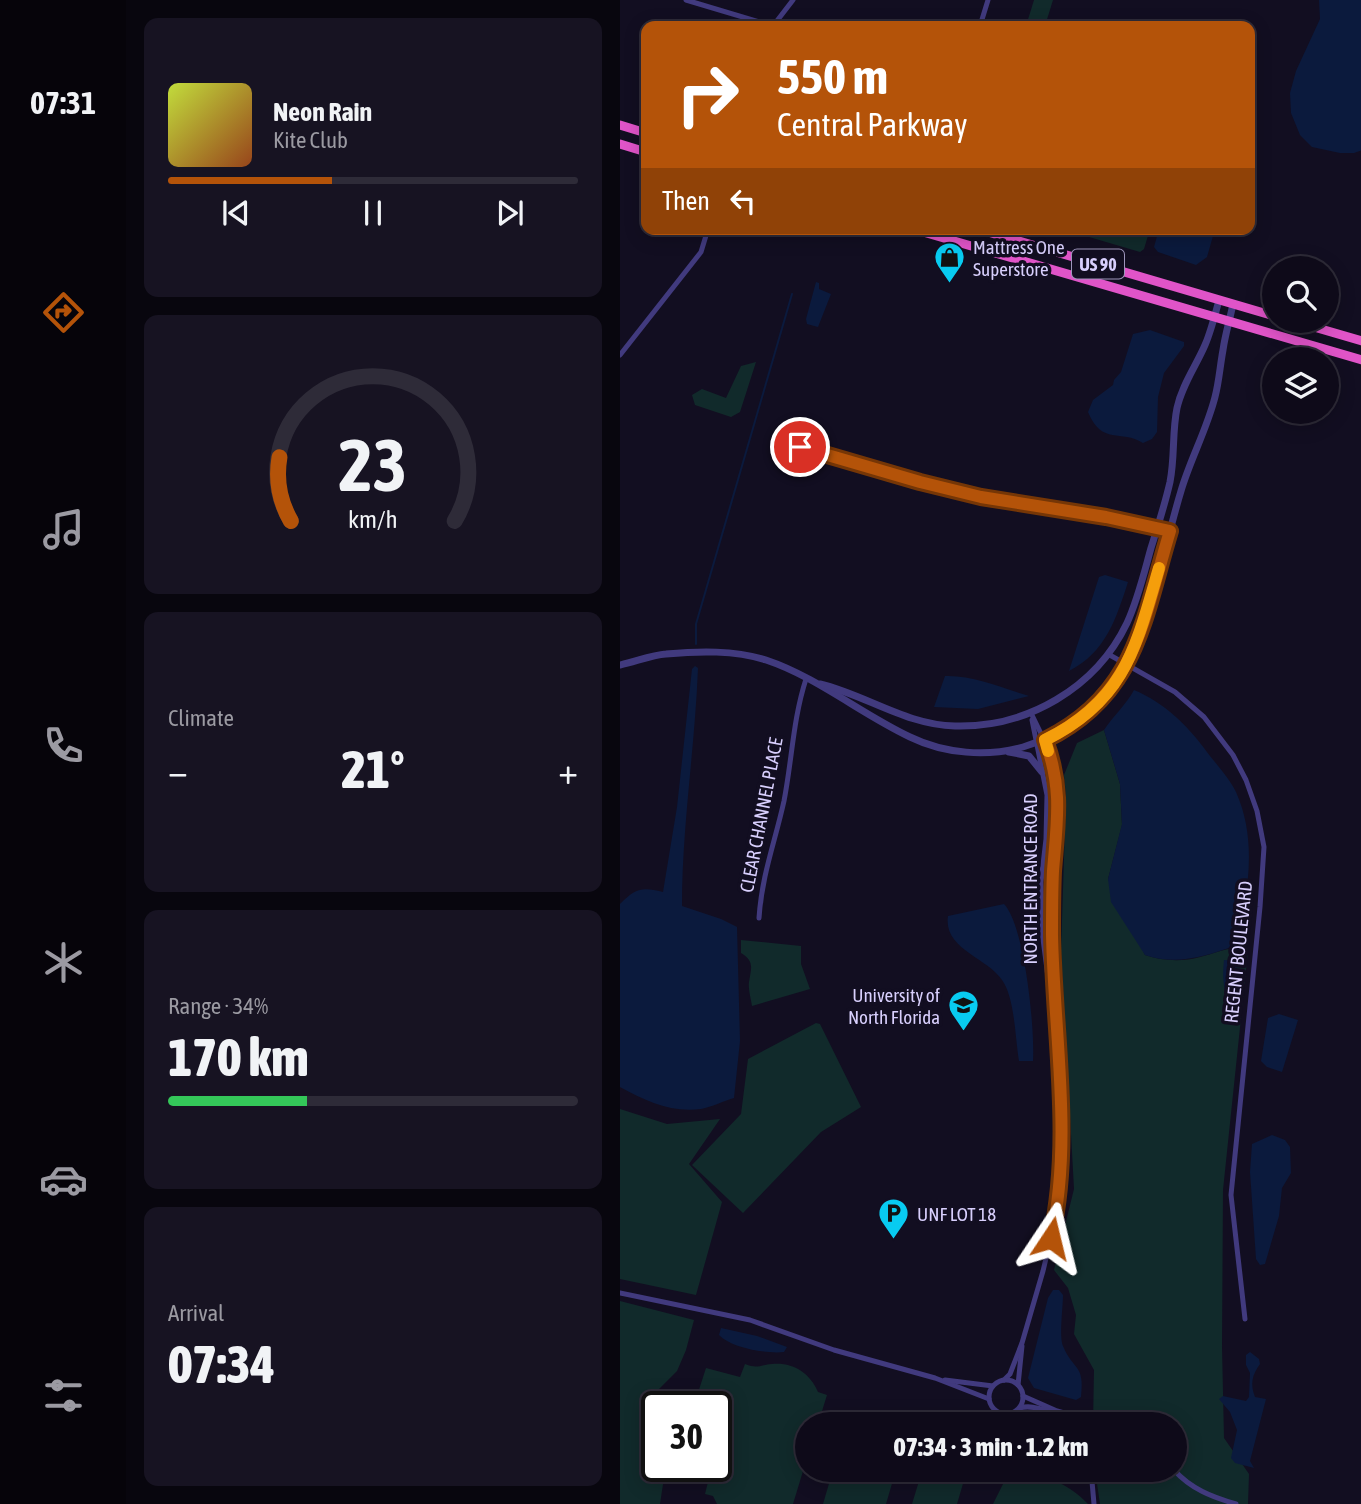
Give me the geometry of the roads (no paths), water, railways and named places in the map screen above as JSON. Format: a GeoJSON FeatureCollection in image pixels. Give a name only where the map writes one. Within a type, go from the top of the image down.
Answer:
{"type":"FeatureCollection","features":[{"type":"Feature","properties":{"kind":"highway"},"geometry":{"type":"LineString","coordinates":[[620,125],[641,131]]}},
{"type":"Feature","properties":{"kind":"highway"},"geometry":{"type":"LineString","coordinates":[[620,144],[641,150]]}},
{"type":"Feature","properties":{"kind":"highway","name":"US 90"},"geometry":{"type":"LineString","coordinates":[[934,235],[1361,360]]}},
{"type":"Feature","properties":{"kind":"highway","name":"US 90"},"geometry":{"type":"LineString","coordinates":[[999,235],[1262,312]]}},
{"type":"Feature","properties":{"kind":"highway"},"geometry":{"type":"LineString","coordinates":[[1334,333],[1361,341]]}},
{"type":"Feature","properties":{"kind":"street"},"geometry":{"type":"LineString","coordinates":[[686,0],[709,3],[759,21]]}},
{"type":"Feature","properties":{"kind":"street"},"geometry":{"type":"LineString","coordinates":[[777,21],[793,0]]}},
{"type":"Feature","properties":{"kind":"street"},"geometry":{"type":"LineString","coordinates":[[982,21],[988,0]]}},
{"type":"Feature","properties":{"kind":"street"},"geometry":{"type":"LineString","coordinates":[[620,355],[701,252],[706,235]]}},
{"type":"Feature","properties":{"kind":"street"},"geometry":{"type":"LineString","coordinates":[[809,681],[845,690],[899,715],[937,725],[970,726],[990,724],[1031,713],[1078,686],[1108,654],[1133,609],[1171,479],[1177,406],[1206,344],[1219,299]]}},
{"type":"Feature","properties":{"kind":"street"},"geometry":{"type":"LineString","coordinates":[[620,665],[662,654],[710,651],[764,659],[912,738],[940,748],[964,752],[1005,751],[1045,740],[1088,713],[1104,698],[1127,665],[1139,636],[1181,489],[1215,397],[1234,304]]}},
{"type":"Feature","properties":{"kind":"street"},"geometry":{"type":"LineString","coordinates":[[777,440],[972,495],[1106,517],[1170,531]]}},
{"type":"Feature","properties":{"kind":"street","name":"REGENT BOULEVARD"},"geometry":{"type":"LineString","coordinates":[[1108,654],[1175,692],[1204,717],[1233,755],[1246,780],[1257,811],[1263,847],[1260,907],[1231,1195],[1245,1319]]}},
{"type":"Feature","properties":{"kind":"street","name":"CLEAR CHANNEL PLACE"},"geometry":{"type":"LineString","coordinates":[[759,918],[765,868],[784,800],[793,728],[809,681]]}},
{"type":"Feature","properties":{"kind":"street","name":"NORTH ENTRANCE ROAD"},"geometry":{"type":"LineString","coordinates":[[1022,1343],[1043,1271],[1058,1204],[1061,1154],[1052,900],[1059,813],[1055,775],[1045,740],[1031,713]]}},
{"type":"Feature","properties":{"kind":"street","name":"NORTH ENTRANCE ROAD"},"geometry":{"type":"LineString","coordinates":[[1031,713],[1047,811],[1041,882],[1042,912],[1048,988],[1056,1040]]}},
{"type":"Feature","properties":{"kind":"street"},"geometry":{"type":"LineString","coordinates":[[1005,751],[1029,757],[1042,772]]}},
{"type":"Feature","properties":{"kind":"street"},"geometry":{"type":"LineString","coordinates":[[1042,912],[1052,900]]}},
{"type":"Feature","properties":{"kind":"street"},"geometry":{"type":"LineString","coordinates":[[620,1293],[750,1320],[835,1350],[935,1378],[989,1399]]}},
{"type":"Feature","properties":{"kind":"street"},"geometry":{"type":"LineString","coordinates":[[935,1378],[993,1386],[1010,1374],[1022,1343]]}},
{"type":"Feature","properties":{"kind":"street"},"geometry":{"type":"LineString","coordinates":[[1022,1343],[1018,1385],[1023,1396],[1060,1412]]}},
{"type":"Feature","properties":{"kind":"street"},"geometry":{"type":"LineString","coordinates":[[1004,1380],[1018,1385]]}},
{"type":"Feature","properties":{"kind":"street"},"geometry":{"type":"LineString","coordinates":[[993,1386],[989,1399],[993,1409],[1001,1413],[1010,1413],[1030,1406],[1057,1411]]}},
{"type":"Feature","properties":{"kind":"street"},"geometry":{"type":"LineString","coordinates":[[1017,1409],[1023,1396]]}},
{"type":"Feature","properties":{"kind":"street"},"geometry":{"type":"LineString","coordinates":[[1092,1482],[1094,1504]]}},
{"type":"Feature","properties":{"kind":"street"},"geometry":{"type":"LineString","coordinates":[[1187,1482],[1203,1492],[1236,1504]]}},
{"type":"Feature","properties":{"kind":"water"},"geometry":{"type":"Polygon","coordinates":[[[1319,0],[1361,0],[1362,150],[1354,153],[1312,147],[1300,135],[1291,113],[1290,93],[1296,71],[1320,19],[1319,0]]]}},
{"type":"Feature","properties":{"kind":"water"},"geometry":{"type":"Polygon","coordinates":[[[1157,235],[1213,235],[1207,257],[1196,265],[1158,252],[1154,247],[1157,235]]]}},
{"type":"Feature","properties":{"kind":"water"},"geometry":{"type":"Polygon","coordinates":[[[816,282],[819,283],[819,289],[831,294],[818,327],[807,324],[806,319],[816,282]]]}},
{"type":"Feature","properties":{"kind":"water"},"geometry":{"type":"Polygon","coordinates":[[[1150,330],[1184,342],[1184,346],[1164,373],[1158,397],[1157,432],[1152,439],[1143,443],[1106,433],[1093,423],[1088,412],[1093,400],[1113,385],[1121,372],[1133,334],[1150,330]]]}},
{"type":"Feature","properties":{"kind":"water"},"geometry":{"type":"Polygon","coordinates":[[[1105,575],[1128,582],[1119,609],[1101,644],[1082,663],[1069,671],[1099,577],[1105,575]]]}},
{"type":"Feature","properties":{"kind":"water"},"geometry":{"type":"Polygon","coordinates":[[[695,666],[698,668],[682,906],[737,927],[740,1041],[734,1098],[690,1110],[659,1105],[620,1087],[620,904],[640,890],[663,892],[677,807],[692,669],[695,666]]]}},
{"type":"Feature","properties":{"kind":"water"},"geometry":{"type":"Polygon","coordinates":[[[945,676],[977,680],[1029,696],[978,709],[934,707],[945,676]]]}},
{"type":"Feature","properties":{"kind":"water"},"geometry":{"type":"Polygon","coordinates":[[[1134,690],[1164,707],[1182,722],[1236,792],[1247,830],[1249,869],[1235,946],[1180,960],[1145,955],[1111,902],[1108,879],[1122,824],[1120,784],[1104,730],[1134,690]]]}},
{"type":"Feature","properties":{"kind":"water"},"geometry":{"type":"Polygon","coordinates":[[[1004,904],[1018,933],[1023,955],[1030,1004],[1033,1061],[1019,1061],[1010,997],[1002,980],[959,945],[948,927],[948,916],[1004,904]]]}},
{"type":"Feature","properties":{"kind":"water"},"geometry":{"type":"Polygon","coordinates":[[[1224,960],[1236,961],[1239,995],[1235,1012],[1224,988],[1224,960]]]}},
{"type":"Feature","properties":{"kind":"water"},"geometry":{"type":"Polygon","coordinates":[[[1279,1014],[1298,1020],[1282,1072],[1267,1067],[1261,1061],[1268,1018],[1279,1014]]]}},
{"type":"Feature","properties":{"kind":"water"},"geometry":{"type":"Polygon","coordinates":[[[1272,1135],[1285,1140],[1290,1147],[1291,1173],[1282,1188],[1279,1216],[1265,1264],[1260,1265],[1256,1259],[1250,1172],[1252,1144],[1272,1135]]]}},
{"type":"Feature","properties":{"kind":"water"},"geometry":{"type":"Polygon","coordinates":[[[1053,1290],[1059,1290],[1063,1295],[1063,1346],[1080,1373],[1081,1397],[1076,1400],[1034,1388],[1028,1378],[1048,1298],[1053,1290]]]}},
{"type":"Feature","properties":{"kind":"water"},"geometry":{"type":"Polygon","coordinates":[[[721,1328],[757,1336],[787,1347],[784,1352],[777,1352],[740,1347],[719,1335],[721,1328]]]}},
{"type":"Feature","properties":{"kind":"water"},"geometry":{"type":"Polygon","coordinates":[[[1250,1352],[1259,1359],[1260,1364],[1253,1380],[1255,1397],[1266,1399],[1250,1461],[1254,1468],[1235,1463],[1231,1458],[1237,1430],[1230,1412],[1219,1399],[1223,1396],[1246,1401],[1249,1397],[1250,1373],[1246,1365],[1246,1355],[1250,1352]]]}},
{"type":"Feature","properties":{"kind":"waterway"},"geometry":{"type":"LineString","coordinates":[[696,644],[696,624],[792,294]]}},
{"type":"Feature","properties":{"kind":"place","name":"Mattress One Superstore"},"geometry":{"type":"Point","coordinates":[950,285]}},
{"type":"Feature","properties":{"kind":"place","name":"University of North Florida"},"geometry":{"type":"Point","coordinates":[963,1033]}},
{"type":"Feature","properties":{"kind":"place","name":"UNF LOT 18"},"geometry":{"type":"Point","coordinates":[894,1241]}}]}
